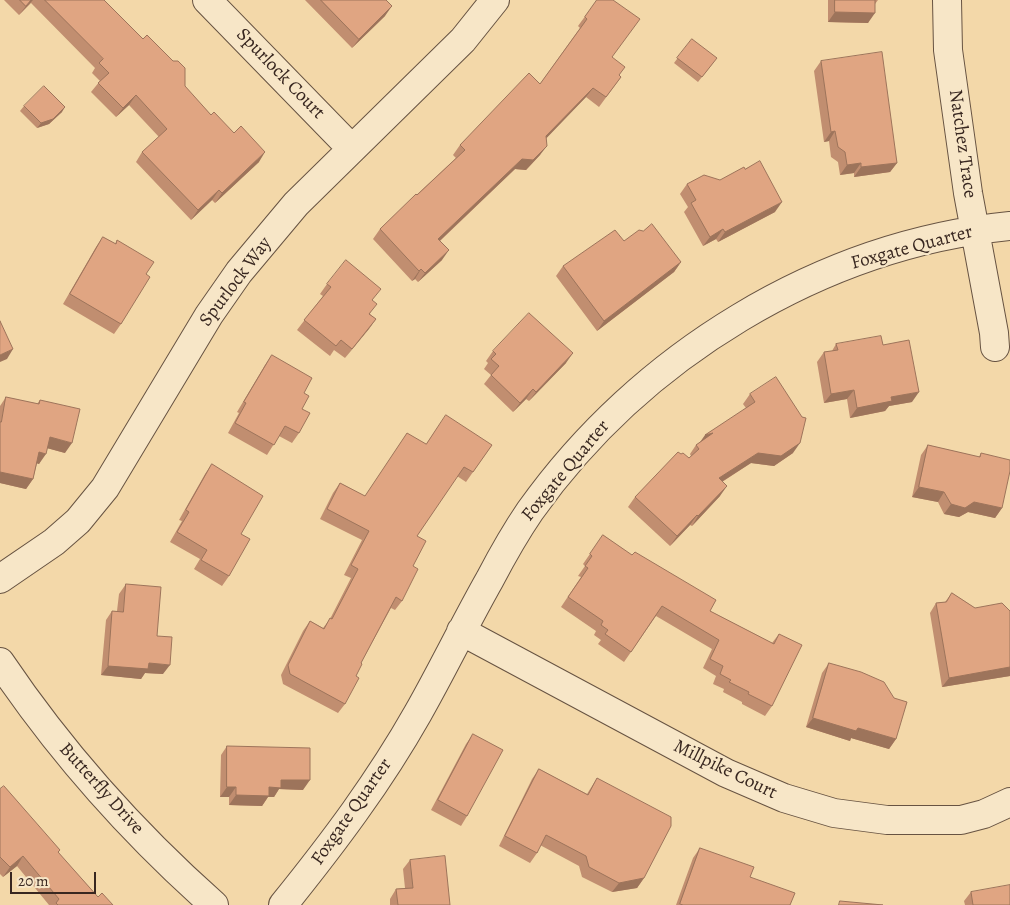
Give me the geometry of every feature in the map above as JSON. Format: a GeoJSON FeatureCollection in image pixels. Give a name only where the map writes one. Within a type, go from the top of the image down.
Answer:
{"type":"FeatureCollection","features":[{"type":"Feature","properties":{"kind":"street","name":"Spurlock Court"},"geometry":{"type":"LineString","coordinates":[[207,0],[352,149]]}},
{"type":"Feature","properties":{"kind":"street","name":"Spurlock Way"},"geometry":{"type":"LineString","coordinates":[[0,579],[54,542],[72,526],[106,488],[209,315],[240,272],[296,204],[463,40],[495,0]]}},
{"type":"Feature","properties":{"kind":"street","name":"Natchez Trace"},"geometry":{"type":"LineString","coordinates":[[947,0],[948,50],[995,347]]}},
{"type":"Feature","properties":{"kind":"street","name":"Foxgate Quarter"},"geometry":{"type":"LineString","coordinates":[[283,905],[336,839],[382,774],[418,713],[510,542],[529,512],[551,483],[604,423],[681,356],[758,307],[842,267],[890,250],[975,229],[1010,226]]}},
{"type":"Feature","properties":{"kind":"street","name":"Millpike Court"},"geometry":{"type":"LineString","coordinates":[[461,631],[726,773],[784,798],[834,813],[887,820],[961,820],[984,814],[1010,802]]}},
{"type":"Feature","properties":{"kind":"street","name":"Butterfly Drive"},"geometry":{"type":"LineString","coordinates":[[0,662],[51,731],[100,791],[181,875],[214,905]]}},
{"type":"Feature","properties":{"kind":"building"},"geometry":{"type":"Polygon","coordinates":[[[20,0],[31,0],[26,6],[20,0]]]}},
{"type":"Feature","properties":{"kind":"building"},"geometry":{"type":"Polygon","coordinates":[[[45,0],[104,0],[143,39],[147,35],[173,61],[178,61],[185,68],[185,86],[211,115],[214,112],[234,133],[241,126],[265,152],[222,193],[219,190],[198,210],[142,152],[167,129],[136,95],[123,108],[98,83],[109,73],[99,63],[103,59],[45,0]]]}},
{"type":"Feature","properties":{"kind":"building"},"geometry":{"type":"Polygon","coordinates":[[[321,0],[386,0],[392,6],[359,39],[321,0]]]}},
{"type":"Feature","properties":{"kind":"building"},"geometry":{"type":"Polygon","coordinates":[[[597,0],[613,0],[640,19],[612,57],[625,67],[619,75],[621,77],[606,97],[593,88],[546,136],[547,146],[533,160],[522,159],[438,239],[449,250],[425,273],[421,269],[419,271],[380,229],[465,150],[460,145],[529,73],[540,84],[587,19],[585,17],[597,0]]]}},
{"type":"Feature","properties":{"kind":"building"},"geometry":{"type":"Polygon","coordinates":[[[835,0],[875,0],[875,13],[835,12],[835,0]]]}},
{"type":"Feature","properties":{"kind":"building"},"geometry":{"type":"Polygon","coordinates":[[[692,39],[717,58],[702,77],[677,58],[692,39]]]}},
{"type":"Feature","properties":{"kind":"building"},"geometry":{"type":"Polygon","coordinates":[[[882,52],[897,163],[861,167],[861,163],[847,165],[845,152],[838,147],[835,131],[831,132],[821,61],[882,52]]]}},
{"type":"Feature","properties":{"kind":"building"},"geometry":{"type":"Polygon","coordinates":[[[44,86],[65,107],[53,119],[41,123],[24,106],[44,86]]]}},
{"type":"Feature","properties":{"kind":"building"},"geometry":{"type":"Polygon","coordinates":[[[760,161],[782,202],[725,232],[723,229],[710,237],[691,203],[696,200],[687,184],[704,175],[720,180],[760,161]]]}},
{"type":"Feature","properties":{"kind":"building"},"geometry":{"type":"Polygon","coordinates":[[[652,224],[681,262],[604,321],[563,266],[615,230],[624,241],[639,230],[643,231],[652,224]]]}},
{"type":"Feature","properties":{"kind":"building"},"geometry":{"type":"Polygon","coordinates":[[[103,237],[116,244],[117,240],[154,262],[146,274],[150,277],[121,324],[70,294],[103,237]]]}},
{"type":"Feature","properties":{"kind":"building"},"geometry":{"type":"Polygon","coordinates":[[[346,260],[381,289],[372,300],[377,304],[369,314],[376,319],[352,349],[341,340],[336,346],[304,320],[331,287],[327,284],[346,260]]]}},
{"type":"Feature","properties":{"kind":"building"},"geometry":{"type":"Polygon","coordinates":[[[529,313],[573,353],[536,392],[533,389],[520,403],[491,375],[499,366],[491,359],[496,354],[493,351],[529,313]]]}},
{"type":"Feature","properties":{"kind":"building"},"geometry":{"type":"Polygon","coordinates":[[[0,321],[13,349],[0,355],[0,321]]]}},
{"type":"Feature","properties":{"kind":"building"},"geometry":{"type":"Polygon","coordinates":[[[881,336],[883,345],[909,340],[919,392],[891,397],[892,401],[857,408],[854,390],[831,394],[824,352],[838,350],[836,344],[881,336]]]}},
{"type":"Feature","properties":{"kind":"building"},"geometry":{"type":"Polygon","coordinates":[[[272,355],[312,378],[304,393],[309,396],[302,409],[310,413],[299,433],[285,426],[274,445],[235,423],[246,403],[244,402],[272,355]]]}},
{"type":"Feature","properties":{"kind":"building"},"geometry":{"type":"Polygon","coordinates":[[[776,377],[802,417],[806,418],[800,443],[781,456],[758,453],[719,478],[727,486],[677,536],[635,497],[678,452],[683,453],[689,458],[699,449],[696,445],[713,433],[705,435],[755,402],[750,394],[776,377]]]}},
{"type":"Feature","properties":{"kind":"building"},"geometry":{"type":"Polygon","coordinates":[[[6,397],[39,404],[40,400],[80,409],[72,443],[50,437],[46,454],[39,452],[33,479],[0,472],[0,422],[6,397]]]}},
{"type":"Feature","properties":{"kind":"building"},"geometry":{"type":"Polygon","coordinates":[[[446,415],[492,445],[473,472],[464,467],[417,536],[426,541],[413,566],[418,569],[402,601],[396,597],[361,663],[356,676],[359,678],[345,704],[290,674],[288,665],[310,621],[324,629],[330,618],[332,619],[358,569],[351,565],[369,531],[327,509],[340,483],[365,496],[407,433],[426,444],[446,415]]]}},
{"type":"Feature","properties":{"kind":"building"},"geometry":{"type":"Polygon","coordinates":[[[928,445],[980,457],[981,453],[1010,460],[1010,471],[1002,508],[974,502],[965,508],[951,504],[944,492],[919,487],[928,445]]]}},
{"type":"Feature","properties":{"kind":"building"},"geometry":{"type":"Polygon","coordinates":[[[212,464],[263,496],[241,534],[250,539],[229,576],[201,560],[207,550],[177,532],[189,512],[186,510],[212,464]]]}},
{"type":"Feature","properties":{"kind":"building"},"geometry":{"type":"Polygon","coordinates":[[[603,535],[632,555],[635,552],[716,600],[710,611],[774,644],[779,634],[802,645],[772,706],[748,694],[749,692],[729,682],[731,680],[720,674],[723,666],[710,659],[719,640],[662,606],[631,652],[605,634],[608,630],[601,625],[603,621],[568,597],[588,568],[585,566],[592,556],[590,554],[603,535]]]}},
{"type":"Feature","properties":{"kind":"building"},"geometry":{"type":"Polygon","coordinates":[[[126,584],[161,587],[157,636],[172,637],[170,665],[149,663],[148,669],[108,666],[112,611],[123,612],[126,584]]]}},
{"type":"Feature","properties":{"kind":"building"},"geometry":{"type":"Polygon","coordinates":[[[952,593],[975,608],[1002,603],[1010,611],[1010,667],[949,678],[936,603],[946,602],[952,593]]]}},
{"type":"Feature","properties":{"kind":"building"},"geometry":{"type":"Polygon","coordinates":[[[829,663],[861,672],[884,682],[894,698],[907,702],[896,739],[858,728],[856,731],[813,718],[829,663]]]}},
{"type":"Feature","properties":{"kind":"building"},"geometry":{"type":"Polygon","coordinates":[[[473,734],[503,750],[467,816],[438,800],[473,734]]]}},
{"type":"Feature","properties":{"kind":"building"},"geometry":{"type":"Polygon","coordinates":[[[227,746],[310,748],[310,780],[281,780],[281,788],[269,787],[269,796],[236,795],[236,787],[227,787],[227,746]]]}},
{"type":"Feature","properties":{"kind":"building"},"geometry":{"type":"Polygon","coordinates":[[[539,769],[588,795],[597,778],[671,817],[671,826],[644,878],[619,883],[589,867],[586,856],[546,835],[537,853],[505,836],[539,769]]]}},
{"type":"Feature","properties":{"kind":"building"},"geometry":{"type":"Polygon","coordinates":[[[4,786],[98,897],[102,893],[113,905],[58,905],[56,903],[59,899],[23,856],[10,867],[0,857],[0,789],[4,786]]]}},
{"type":"Feature","properties":{"kind":"building"},"geometry":{"type":"Polygon","coordinates":[[[700,848],[754,867],[750,877],[795,893],[790,905],[680,904],[700,848]]]}},
{"type":"Feature","properties":{"kind":"building"},"geometry":{"type":"Polygon","coordinates":[[[445,856],[450,905],[398,905],[396,889],[413,888],[410,860],[445,856]]]}},
{"type":"Feature","properties":{"kind":"building"},"geometry":{"type":"Polygon","coordinates":[[[1010,885],[1010,905],[973,905],[971,892],[1010,885]]]}},
{"type":"Feature","properties":{"kind":"building"},"geometry":{"type":"Polygon","coordinates":[[[840,901],[883,905],[839,905],[840,901]]]}}]}
